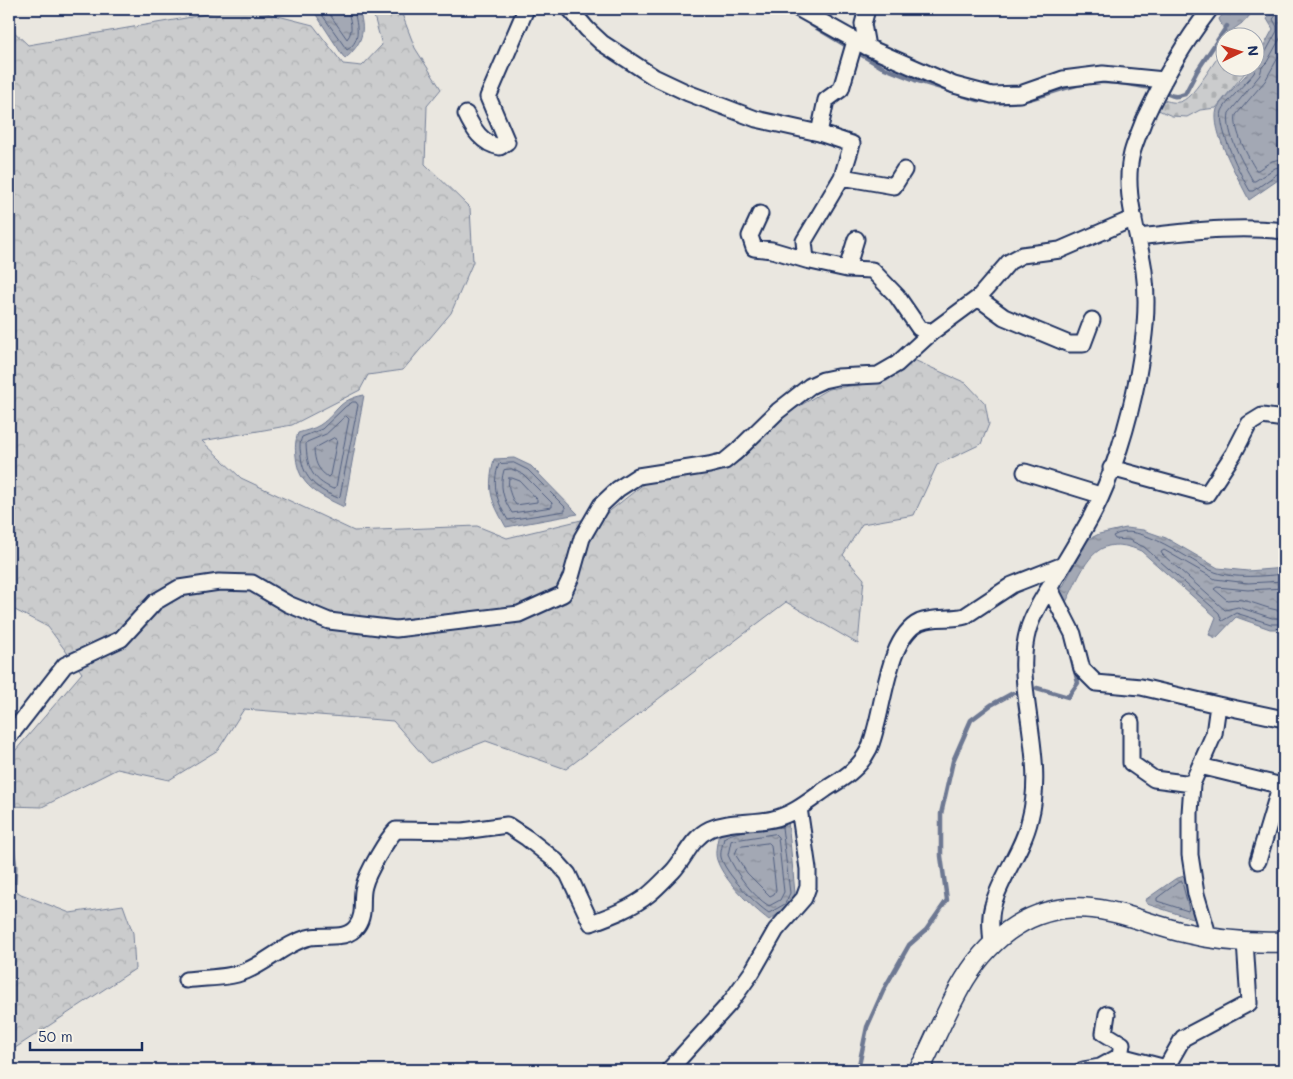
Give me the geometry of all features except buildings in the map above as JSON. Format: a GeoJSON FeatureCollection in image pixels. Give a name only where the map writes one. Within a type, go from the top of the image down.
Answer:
{"type":"FeatureCollection","features":[{"type":"Feature","properties":{"kind":"street"},"geometry":{"type":"LineString","coordinates":[[466,114],[474,130],[490,145],[500,147],[507,142],[488,97],[526,9]]}},
{"type":"Feature","properties":{"kind":"street"},"geometry":{"type":"LineString","coordinates":[[570,9],[602,43],[654,77],[688,93],[756,119],[819,133],[852,144],[842,177],[804,240],[806,260]]}},
{"type":"Feature","properties":{"kind":"street"},"geometry":{"type":"LineString","coordinates":[[799,9],[861,44],[954,85],[992,96],[1020,94],[1063,79],[1103,74],[1164,80]]}},
{"type":"Feature","properties":{"kind":"street"},"geometry":{"type":"LineString","coordinates":[[819,133],[826,100],[841,89],[861,44],[867,9]]}},
{"type":"Feature","properties":{"kind":"street"},"geometry":{"type":"LineString","coordinates":[[992,945],[990,922],[993,905],[1023,842],[1034,800],[1034,752],[1023,676],[1024,650],[1028,630],[1036,610],[1092,515],[1111,468],[1130,410],[1137,377],[1145,329],[1146,297],[1144,270],[1134,218],[1129,166],[1132,150],[1157,92],[1210,9]]}},
{"type":"Feature","properties":{"kind":"street"},"geometry":{"type":"LineString","coordinates":[[842,177],[894,186],[904,170]]}},
{"type":"Feature","properties":{"kind":"street"},"geometry":{"type":"LineString","coordinates":[[760,214],[750,236],[754,248],[772,250],[847,269],[872,270],[897,296],[919,328],[932,332]]}},
{"type":"Feature","properties":{"kind":"street"},"geometry":{"type":"LineString","coordinates":[[9,737],[65,665],[121,639],[156,602],[179,588],[220,582],[252,583],[288,604],[329,621],[396,629],[519,614],[563,594],[571,577],[582,538],[601,505],[618,489],[638,476],[724,461],[738,451],[778,411],[810,386],[823,380],[837,377],[878,375],[897,364],[932,332],[978,298],[1009,262],[1022,255],[1060,250],[1134,218]]}},
{"type":"Feature","properties":{"kind":"street"},"geometry":{"type":"LineString","coordinates":[[1138,238],[1202,230],[1254,229],[1284,232]]}},
{"type":"Feature","properties":{"kind":"street"},"geometry":{"type":"LineString","coordinates":[[847,269],[856,239]]}},
{"type":"Feature","properties":{"kind":"street"},"geometry":{"type":"LineString","coordinates":[[978,298],[1004,317],[1069,344],[1083,344],[1092,320]]}},
{"type":"Feature","properties":{"kind":"street"},"geometry":{"type":"LineString","coordinates":[[1111,468],[1207,494],[1234,453],[1249,424],[1262,416],[1284,419]]}},
{"type":"Feature","properties":{"kind":"street"},"geometry":{"type":"LineString","coordinates":[[1025,472],[1100,495]]}},
{"type":"Feature","properties":{"kind":"street"},"geometry":{"type":"LineString","coordinates":[[186,980],[219,978],[246,971],[309,937],[344,936],[356,929],[362,917],[364,886],[389,837],[396,830],[463,831],[507,825],[556,860],[568,874],[591,924],[616,913],[648,896],[675,869],[691,844],[709,830],[734,822],[773,819],[799,808],[852,771],[862,760],[869,748],[876,729],[895,654],[909,629],[927,620],[965,616],[1012,585],[1063,565]]}},
{"type":"Feature","properties":{"kind":"street"},"geometry":{"type":"LineString","coordinates":[[1050,587],[1073,634],[1082,669],[1096,683],[1142,687],[1218,706],[1284,719]]}},
{"type":"Feature","properties":{"kind":"street"},"geometry":{"type":"LineString","coordinates":[[1209,938],[1196,894],[1190,855],[1190,813],[1192,784],[1214,734],[1218,706]]}},
{"type":"Feature","properties":{"kind":"street"},"geometry":{"type":"LineString","coordinates":[[1131,722],[1131,763],[1154,779],[1192,784]]}},
{"type":"Feature","properties":{"kind":"street"},"geometry":{"type":"LineString","coordinates":[[1200,766],[1278,785],[1278,794],[1258,861]]}},
{"type":"Feature","properties":{"kind":"street"},"geometry":{"type":"LineString","coordinates":[[669,1070],[729,1004],[752,972],[776,930],[804,898],[808,887],[808,869],[799,808]]}},
{"type":"Feature","properties":{"kind":"street"},"geometry":{"type":"LineString","coordinates":[[918,1070],[965,979],[992,945],[1012,927],[1032,918],[1058,909],[1087,908],[1209,938],[1284,942]]}},
{"type":"Feature","properties":{"kind":"street"},"geometry":{"type":"LineString","coordinates":[[1083,1070],[1100,1066],[1120,1056],[1166,1068],[1183,1038],[1249,1002],[1245,941]]}},
{"type":"Feature","properties":{"kind":"street"},"geometry":{"type":"LineString","coordinates":[[1107,1014],[1104,1033],[1122,1044],[1120,1056]]}},
{"type":"Feature","properties":{"kind":"green space"},"geometry":{"type":"Polygon","coordinates":[[[229,9],[251,9],[313,25],[343,64],[362,66],[382,45],[372,9],[400,9],[415,48],[441,89],[427,106],[425,164],[470,208],[473,262],[451,313],[403,370],[368,375],[360,390],[292,425],[202,441],[241,478],[354,531],[477,526],[507,538],[606,514],[645,483],[740,461],[788,413],[828,389],[887,381],[914,360],[966,383],[985,403],[989,424],[981,444],[937,465],[914,515],[862,524],[843,555],[864,579],[858,644],[786,602],[566,769],[486,741],[430,763],[393,721],[244,709],[218,750],[169,780],[117,769],[42,807],[9,806],[9,758],[82,673],[48,627],[9,607],[9,27],[28,45],[229,9]]]}},
{"type":"Feature","properties":{"kind":"green space"},"geometry":{"type":"Polygon","coordinates":[[[1216,60],[1216,78],[1241,78],[1216,108],[1200,110],[1187,117],[1172,116],[1156,109],[1162,100],[1182,101],[1199,85],[1216,60]]]}},
{"type":"Feature","properties":{"kind":"green space"},"geometry":{"type":"Polygon","coordinates":[[[9,886],[21,894],[70,913],[123,905],[133,933],[135,969],[9,1052],[9,886]]]}},
{"type":"Feature","properties":{"kind":"water"},"geometry":{"type":"Polygon","coordinates":[[[310,9],[358,9],[362,24],[361,36],[355,48],[345,59],[315,13],[310,9]]]}},
{"type":"Feature","properties":{"kind":"water"},"geometry":{"type":"Polygon","coordinates":[[[1227,9],[1255,9],[1245,21],[1235,28],[1223,28],[1219,19],[1227,9]]]}},
{"type":"Feature","properties":{"kind":"water"},"geometry":{"type":"Polygon","coordinates":[[[1275,9],[1284,9],[1284,176],[1249,200],[1221,142],[1216,118],[1217,109],[1223,100],[1243,78],[1266,78],[1266,42],[1273,29],[1267,19],[1275,9]]]}},
{"type":"Feature","properties":{"kind":"water"},"geometry":{"type":"Polygon","coordinates":[[[364,395],[344,507],[318,494],[305,482],[298,466],[295,450],[296,439],[298,433],[320,425],[343,403],[364,395]]]}},
{"type":"Feature","properties":{"kind":"water"},"geometry":{"type":"Polygon","coordinates":[[[514,458],[531,466],[578,514],[506,527],[493,501],[491,479],[494,459],[514,458]]]}},
{"type":"Feature","properties":{"kind":"water"},"geometry":{"type":"Polygon","coordinates":[[[1126,528],[1143,530],[1166,538],[1218,568],[1248,571],[1284,568],[1284,629],[1270,629],[1236,617],[1216,638],[1209,635],[1216,617],[1141,551],[1124,546],[1111,546],[1100,549],[1092,556],[1084,566],[1065,604],[1059,594],[1085,541],[1099,534],[1126,528]]]}},
{"type":"Feature","properties":{"kind":"water"},"geometry":{"type":"Polygon","coordinates":[[[788,820],[795,893],[789,907],[769,920],[754,908],[732,885],[717,860],[716,846],[719,832],[788,820]]]}},
{"type":"Feature","properties":{"kind":"water"},"geometry":{"type":"Polygon","coordinates":[[[9,821],[17,867],[16,884],[9,880],[9,821]]]}},
{"type":"Feature","properties":{"kind":"water"},"geometry":{"type":"Polygon","coordinates":[[[1187,875],[1196,916],[1193,919],[1147,904],[1145,900],[1175,879],[1187,875]]]}},
{"type":"Feature","properties":{"kind":"waterway"},"geometry":{"type":"LineString","coordinates":[[786,9],[797,16]]}},
{"type":"Feature","properties":{"kind":"waterway"},"geometry":{"type":"LineString","coordinates":[[812,25],[882,67],[951,91]]}},
{"type":"Feature","properties":{"kind":"waterway"},"geometry":{"type":"LineString","coordinates":[[998,102],[1024,100],[1076,85],[1103,82],[1124,83],[1159,90],[1170,95],[1182,95],[1185,94],[1197,71],[1227,26]]}},
{"type":"Feature","properties":{"kind":"waterway"},"geometry":{"type":"LineString","coordinates":[[959,94],[987,101]]}},
{"type":"Feature","properties":{"kind":"waterway"},"geometry":{"type":"LineString","coordinates":[[1037,688],[1068,697],[1078,683],[1074,667]]}},
{"type":"Feature","properties":{"kind":"waterway"},"geometry":{"type":"LineString","coordinates":[[858,1070],[867,1027],[884,989],[909,945],[926,930],[947,900],[941,856],[941,814],[953,761],[971,720],[991,705],[1013,693]]}}]}
